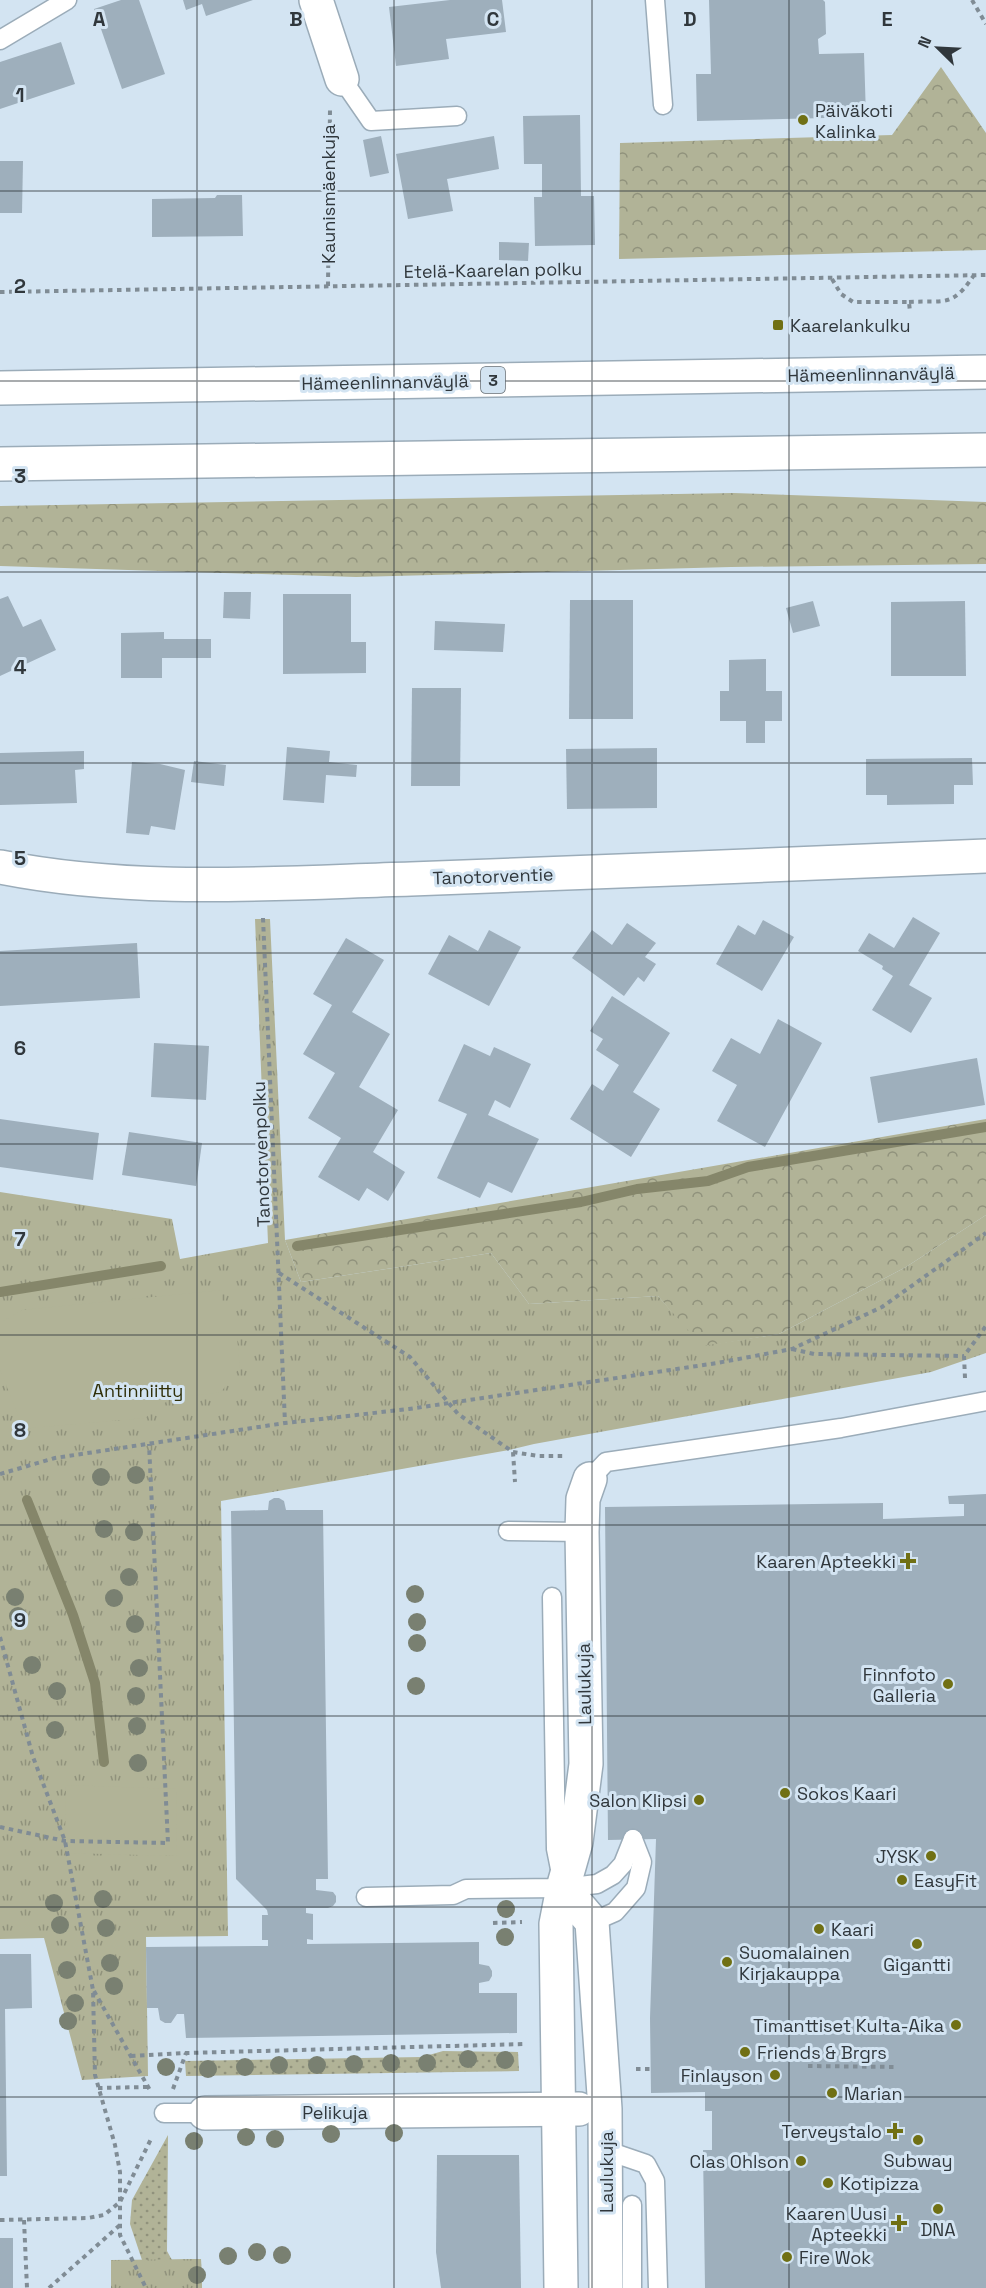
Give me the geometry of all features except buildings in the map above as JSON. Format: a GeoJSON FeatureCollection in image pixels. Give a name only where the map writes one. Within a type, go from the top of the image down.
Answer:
{"type":"FeatureCollection","features":[{"type":"Feature","properties":{"kind":"main road"},"geometry":{"type":"LineString","coordinates":[[316,0],[342,79]]}},
{"type":"Feature","properties":{"kind":"main road","name":"Hämeenlinnanväylä"},"geometry":{"type":"LineString","coordinates":[[0,388],[986,372]]}},
{"type":"Feature","properties":{"kind":"main road"},"geometry":{"type":"LineString","coordinates":[[0,464],[986,450]]}},
{"type":"Feature","properties":{"kind":"main road","name":"Tanotorventie"},"geometry":{"type":"LineString","coordinates":[[0,867],[26,873],[116,882],[258,884],[986,856]]}},
{"type":"Feature","properties":{"kind":"main road","name":"Laulukuja"},"geometry":{"type":"LineString","coordinates":[[561,2288],[556,1924],[576,1842],[586,1764],[582,1532],[583,1499],[590,1479]]}},
{"type":"Feature","properties":{"kind":"main road"},"geometry":{"type":"LineString","coordinates":[[563,1888],[592,1922]]}},
{"type":"Feature","properties":{"kind":"main road","name":"Laulukuja"},"geometry":{"type":"LineString","coordinates":[[592,1922],[605,2109],[606,2288]]}},
{"type":"Feature","properties":{"kind":"main road","name":"Pelikuja"},"geometry":{"type":"LineString","coordinates":[[205,2113],[605,2109]]}},
{"type":"Feature","properties":{"kind":"lane"},"geometry":{"type":"LineString","coordinates":[[0,40],[68,0]]}},
{"type":"Feature","properties":{"kind":"lane"},"geometry":{"type":"LineString","coordinates":[[655,0],[663,105]]}},
{"type":"Feature","properties":{"kind":"lane"},"geometry":{"type":"LineString","coordinates":[[342,79],[371,121],[457,116]]}},
{"type":"Feature","properties":{"kind":"lane"},"geometry":{"type":"LineString","coordinates":[[590,1479],[606,1462],[842,1428],[986,1401]]}},
{"type":"Feature","properties":{"kind":"lane"},"geometry":{"type":"LineString","coordinates":[[508,1531],[582,1532]]}},
{"type":"Feature","properties":{"kind":"lane"},"geometry":{"type":"LineString","coordinates":[[552,1597],[556,1850],[563,1888]]}},
{"type":"Feature","properties":{"kind":"lane"},"geometry":{"type":"LineString","coordinates":[[366,1897],[453,1895],[466,1889],[563,1888],[597,1884],[613,1875],[623,1864],[633,1839],[642,1862],[636,1888],[615,1912],[592,1922]]}},
{"type":"Feature","properties":{"kind":"lane","name":"Pelikuja"},"geometry":{"type":"LineString","coordinates":[[164,2113],[205,2113]]}},
{"type":"Feature","properties":{"kind":"lane"},"geometry":{"type":"LineString","coordinates":[[605,2150],[646,2164],[655,2181],[658,2288]]}},
{"type":"Feature","properties":{"kind":"lane"},"geometry":{"type":"LineString","coordinates":[[632,2205],[632,2288]]}},
{"type":"Feature","properties":{"kind":"path"},"geometry":{"type":"LineString","coordinates":[[972,0],[986,24]]}},
{"type":"Feature","properties":{"kind":"path","name":"Kaunismäenkuja"},"geometry":{"type":"LineString","coordinates":[[328,286],[329,113],[342,79]]}},
{"type":"Feature","properties":{"kind":"path"},"geometry":{"type":"LineString","coordinates":[[831,278],[842,294],[853,302],[909,302],[951,300],[961,295],[974,275]]}},
{"type":"Feature","properties":{"kind":"path","name":"Etelä-Kaarelan polku"},"geometry":{"type":"LineString","coordinates":[[0,292],[986,275]]}},
{"type":"Feature","properties":{"kind":"path"},"geometry":{"type":"LineString","coordinates":[[909,302],[910,312]]}},
{"type":"Feature","properties":{"kind":"path","name":"Tanotorvenpolku"},"geometry":{"type":"LineString","coordinates":[[258,884],[263,915],[269,1018],[285,1423]]}},
{"type":"Feature","properties":{"kind":"path"},"geometry":{"type":"LineString","coordinates":[[0,1474],[55,1458],[149,1443],[285,1423],[451,1403],[717,1363],[792,1349],[882,1307],[986,1233]]}},
{"type":"Feature","properties":{"kind":"path"},"geometry":{"type":"LineString","coordinates":[[278,1272],[410,1357],[458,1414],[513,1452],[538,1456],[564,1455]]}},
{"type":"Feature","properties":{"kind":"path"},"geometry":{"type":"LineString","coordinates":[[965,1374],[964,1356],[986,1326]]}},
{"type":"Feature","properties":{"kind":"path"},"geometry":{"type":"LineString","coordinates":[[792,1349],[814,1354],[964,1356]]}},
{"type":"Feature","properties":{"kind":"path"},"geometry":{"type":"LineString","coordinates":[[0,1827],[65,1841],[168,1843],[149,1443]]}},
{"type":"Feature","properties":{"kind":"path"},"geometry":{"type":"LineString","coordinates":[[513,1452],[515,1482]]}},
{"type":"Feature","properties":{"kind":"path"},"geometry":{"type":"LineString","coordinates":[[0,1637],[33,1757],[65,1841],[93,1990],[95,2075],[120,2172],[120,2235],[146,2288]]}},
{"type":"Feature","properties":{"kind":"path"},"geometry":{"type":"LineString","coordinates":[[493,1923],[522,1922]]}},
{"type":"Feature","properties":{"kind":"path"},"geometry":{"type":"LineString","coordinates":[[93,1990],[164,2113]]}},
{"type":"Feature","properties":{"kind":"path"},"geometry":{"type":"LineString","coordinates":[[131,2056],[526,2044]]}},
{"type":"Feature","properties":{"kind":"path"},"geometry":{"type":"LineString","coordinates":[[0,2220],[88,2218],[104,2215],[120,2202],[164,2113],[186,2053]]}},
{"type":"Feature","properties":{"kind":"path"},"geometry":{"type":"LineString","coordinates":[[808,2067],[898,2067]]}},
{"type":"Feature","properties":{"kind":"path"},"geometry":{"type":"LineString","coordinates":[[98,2088],[148,2087]]}},
{"type":"Feature","properties":{"kind":"path"},"geometry":{"type":"LineString","coordinates":[[24,2220],[27,2288]]}},
{"type":"Feature","properties":{"kind":"path"},"geometry":{"type":"LineString","coordinates":[[49,2288],[120,2224]]}},
{"type":"Feature","properties":{"kind":"green space"},"geometry":{"type":"Polygon","coordinates":[[[941,67],[986,133],[986,250],[619,259],[620,143],[892,135],[941,67]]]}},
{"type":"Feature","properties":{"kind":"green space"},"geometry":{"type":"Polygon","coordinates":[[[733,493],[986,502],[986,564],[731,567],[356,577],[0,566],[0,506],[733,493]]]}},
{"type":"Feature","properties":{"kind":"green space","name":"Antinniitty"},"geometry":{"type":"Polygon","coordinates":[[[255,919],[270,919],[285,1240],[301,1282],[491,1253],[529,1304],[658,1296],[702,1346],[779,1334],[906,1267],[986,1215],[986,1353],[931,1372],[221,1501],[228,1936],[146,1937],[148,2076],[82,2080],[44,1938],[0,1939],[0,1192],[172,1219],[180,1259],[268,1243],[255,919]]]}},
{"type":"Feature","properties":{"kind":"green space"},"geometry":{"type":"Polygon","coordinates":[[[986,1119],[986,1215],[906,1267],[779,1334],[701,1347],[658,1296],[529,1304],[491,1253],[301,1282],[285,1240],[986,1119]]]}},
{"type":"Feature","properties":{"kind":"green space"},"geometry":{"type":"Polygon","coordinates":[[[222,1290],[222,1303],[237,1338],[240,1367],[221,1392],[170,1399],[145,1418],[20,1429],[17,1412],[0,1370],[0,1323],[22,1310],[222,1290]]]}},
{"type":"Feature","properties":{"kind":"green space"},"geometry":{"type":"Polygon","coordinates":[[[66,1785],[176,1789],[177,1856],[68,1853],[65,1841],[66,1785]]]}},
{"type":"Feature","properties":{"kind":"green space"},"geometry":{"type":"Polygon","coordinates":[[[443,2051],[518,2052],[519,2071],[186,2076],[185,2061],[422,2057],[443,2051]]]}},
{"type":"Feature","properties":{"kind":"green space"},"geometry":{"type":"Polygon","coordinates":[[[168,2135],[167,2251],[172,2260],[201,2259],[202,2288],[142,2260],[130,2224],[132,2200],[168,2135]]]}},
{"type":"Feature","properties":{"kind":"green space"},"geometry":{"type":"Polygon","coordinates":[[[201,2259],[202,2288],[111,2288],[111,2260],[201,2259]]]}},
{"type":"Feature","properties":{"kind":"waterway"},"geometry":{"type":"LineString","coordinates":[[297,1246],[581,1202],[637,1189],[708,1181],[748,1167],[986,1127]]}},
{"type":"Feature","properties":{"kind":"waterway"},"geometry":{"type":"LineString","coordinates":[[0,1292],[161,1266]]}},
{"type":"Feature","properties":{"kind":"waterway"},"geometry":{"type":"LineString","coordinates":[[27,1500],[73,1615],[95,1683],[104,1762]]}},
{"type":"Feature","properties":{"kind":"place","name":"Päiväkoti Kalinka"},"geometry":{"type":"Point","coordinates":[803,120]}},
{"type":"Feature","properties":{"kind":"place","name":"Kaarelankulku"},"geometry":{"type":"Point","coordinates":[778,325]}},
{"type":"Feature","properties":{"kind":"place","name":"Kaaren Apteekki"},"geometry":{"type":"Point","coordinates":[908,1561]}},
{"type":"Feature","properties":{"kind":"place","name":"Finnfoto Galleria"},"geometry":{"type":"Point","coordinates":[948,1684]}},
{"type":"Feature","properties":{"kind":"place","name":"Sokos Kaari"},"geometry":{"type":"Point","coordinates":[785,1793]}},
{"type":"Feature","properties":{"kind":"place","name":"Salon Klipsi"},"geometry":{"type":"Point","coordinates":[699,1800]}},
{"type":"Feature","properties":{"kind":"place","name":"JYSK"},"geometry":{"type":"Point","coordinates":[931,1856]}},
{"type":"Feature","properties":{"kind":"place","name":"EasyFit"},"geometry":{"type":"Point","coordinates":[902,1880]}},
{"type":"Feature","properties":{"kind":"place","name":"Kaari"},"geometry":{"type":"Point","coordinates":[819,1929]}},
{"type":"Feature","properties":{"kind":"place","name":"Gigantti"},"geometry":{"type":"Point","coordinates":[917,1944]}},
{"type":"Feature","properties":{"kind":"place","name":"Suomalainen Kirjakauppa"},"geometry":{"type":"Point","coordinates":[727,1962]}},
{"type":"Feature","properties":{"kind":"place","name":"Timanttiset Kulta-Aika"},"geometry":{"type":"Point","coordinates":[956,2025]}},
{"type":"Feature","properties":{"kind":"place","name":"Friends & Brgrs"},"geometry":{"type":"Point","coordinates":[745,2052]}},
{"type":"Feature","properties":{"kind":"place","name":"Finlayson"},"geometry":{"type":"Point","coordinates":[775,2075]}},
{"type":"Feature","properties":{"kind":"place","name":"Marian"},"geometry":{"type":"Point","coordinates":[832,2093]}},
{"type":"Feature","properties":{"kind":"place","name":"Terveystalo"},"geometry":{"type":"Point","coordinates":[895,2131]}},
{"type":"Feature","properties":{"kind":"place","name":"Subway"},"geometry":{"type":"Point","coordinates":[918,2140]}},
{"type":"Feature","properties":{"kind":"place","name":"Clas Ohlson"},"geometry":{"type":"Point","coordinates":[801,2161]}},
{"type":"Feature","properties":{"kind":"place","name":"Kotipizza"},"geometry":{"type":"Point","coordinates":[828,2183]}},
{"type":"Feature","properties":{"kind":"place","name":"DNA"},"geometry":{"type":"Point","coordinates":[938,2209]}},
{"type":"Feature","properties":{"kind":"place","name":"Kaaren Uusi Apteekki"},"geometry":{"type":"Point","coordinates":[899,2223]}},
{"type":"Feature","properties":{"kind":"place","name":"Fire Wok"},"geometry":{"type":"Point","coordinates":[787,2257]}}]}
